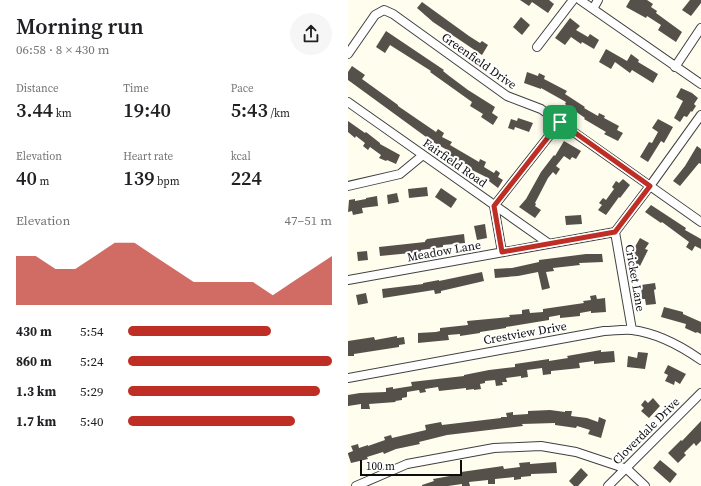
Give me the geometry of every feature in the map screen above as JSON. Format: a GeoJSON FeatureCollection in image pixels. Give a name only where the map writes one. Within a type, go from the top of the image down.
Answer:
{"type":"FeatureCollection","features":[{"type":"Feature","properties":{"kind":"street"},"geometry":{"type":"LineString","coordinates":[[537,47],[573,0]]}},
{"type":"Feature","properties":{"kind":"street"},"geometry":{"type":"LineString","coordinates":[[580,0],[701,84]]}},
{"type":"Feature","properties":{"kind":"street"},"geometry":{"type":"LineString","coordinates":[[593,9],[598,0]]}},
{"type":"Feature","properties":{"kind":"street","name":"Greenfield Drive"},"geometry":{"type":"LineString","coordinates":[[348,54],[376,15],[384,10],[393,14],[507,96],[541,109],[701,222]]}},
{"type":"Feature","properties":{"kind":"street"},"geometry":{"type":"LineString","coordinates":[[676,67],[701,28]]}},
{"type":"Feature","properties":{"kind":"street","name":"Fairfield Road"},"geometry":{"type":"LineString","coordinates":[[348,102],[548,243]]}},
{"type":"Feature","properties":{"kind":"street","name":"Cricket Lane"},"geometry":{"type":"LineString","coordinates":[[632,330],[615,232],[701,115]]}},
{"type":"Feature","properties":{"kind":"street"},"geometry":{"type":"LineString","coordinates":[[502,252],[494,206],[560,122]]}},
{"type":"Feature","properties":{"kind":"street"},"geometry":{"type":"LineString","coordinates":[[348,186],[400,174],[423,155]]}},
{"type":"Feature","properties":{"kind":"street","name":"Meadow Lane"},"geometry":{"type":"LineString","coordinates":[[348,280],[615,232]]}},
{"type":"Feature","properties":{"kind":"street","name":"Crestview Drive"},"geometry":{"type":"LineString","coordinates":[[348,378],[604,331],[632,330],[652,334],[701,360]]}},
{"type":"Feature","properties":{"kind":"street","name":"Cloverdale Drive"},"geometry":{"type":"LineString","coordinates":[[608,486],[627,469],[701,393]]}},
{"type":"Feature","properties":{"kind":"street"},"geometry":{"type":"LineString","coordinates":[[356,486],[407,464],[494,448],[542,446],[576,452],[627,469],[645,486]]}},
{"type":"Feature","properties":{"kind":"building"},"geometry":{"type":"Polygon","coordinates":[[[520,0],[549,0],[554,4],[548,13],[532,2],[529,6],[520,0]]]}},
{"type":"Feature","properties":{"kind":"building"},"geometry":{"type":"Polygon","coordinates":[[[630,0],[647,0],[653,4],[651,7],[657,11],[656,13],[682,32],[676,42],[658,30],[661,25],[647,16],[646,18],[626,7],[630,0]]]}},
{"type":"Feature","properties":{"kind":"building"},"geometry":{"type":"Polygon","coordinates":[[[690,0],[701,0],[701,3],[691,16],[682,10],[690,0]]]}},
{"type":"Feature","properties":{"kind":"building"},"geometry":{"type":"Polygon","coordinates":[[[422,2],[469,36],[480,43],[482,41],[488,45],[482,55],[433,22],[417,8],[422,2]]]}},
{"type":"Feature","properties":{"kind":"building"},"geometry":{"type":"Polygon","coordinates":[[[521,17],[530,25],[522,35],[513,27],[521,17]]]}},
{"type":"Feature","properties":{"kind":"building"},"geometry":{"type":"Polygon","coordinates":[[[570,18],[580,26],[576,30],[588,37],[590,34],[599,40],[594,49],[582,42],[581,44],[571,37],[565,45],[555,38],[570,18]]]}},
{"type":"Feature","properties":{"kind":"building"},"geometry":{"type":"Polygon","coordinates":[[[386,31],[444,70],[443,71],[468,90],[495,107],[492,113],[498,117],[493,125],[481,117],[483,114],[470,106],[472,102],[430,72],[431,71],[390,45],[385,53],[376,47],[386,31]]]}},
{"type":"Feature","properties":{"kind":"building"},"geometry":{"type":"Polygon","coordinates":[[[606,49],[627,61],[631,54],[639,60],[638,62],[658,74],[653,83],[632,70],[630,73],[615,62],[611,69],[599,62],[606,49]]]}},
{"type":"Feature","properties":{"kind":"building"},"geometry":{"type":"Polygon","coordinates":[[[352,66],[365,75],[362,79],[398,106],[436,132],[438,129],[444,133],[442,137],[452,142],[450,145],[479,162],[480,159],[486,162],[484,167],[494,173],[496,170],[500,173],[498,177],[503,180],[498,188],[485,178],[486,177],[466,167],[467,165],[447,154],[449,151],[433,142],[348,80],[348,72],[352,66]]]}},
{"type":"Feature","properties":{"kind":"building"},"geometry":{"type":"Polygon","coordinates":[[[527,72],[538,76],[539,73],[545,76],[544,79],[567,91],[565,94],[585,107],[584,108],[598,116],[599,113],[605,116],[604,118],[619,126],[617,130],[623,133],[618,141],[604,134],[606,132],[584,119],[585,118],[565,104],[566,102],[541,88],[524,83],[527,72]]]}},
{"type":"Feature","properties":{"kind":"building"},"geometry":{"type":"Polygon","coordinates":[[[681,88],[692,93],[698,98],[694,104],[696,106],[692,112],[691,111],[687,117],[684,116],[680,122],[674,118],[683,101],[676,97],[681,88]]]}},
{"type":"Feature","properties":{"kind":"building"},"geometry":{"type":"Polygon","coordinates":[[[518,118],[533,123],[529,132],[515,127],[514,130],[508,128],[511,119],[517,121],[518,118]]]}},
{"type":"Feature","properties":{"kind":"building"},"geometry":{"type":"Polygon","coordinates":[[[658,119],[673,127],[664,143],[661,141],[648,162],[640,157],[649,142],[652,143],[658,132],[652,128],[658,119]]]}},
{"type":"Feature","properties":{"kind":"building"},"geometry":{"type":"Polygon","coordinates":[[[348,121],[365,133],[366,132],[380,144],[400,155],[396,164],[379,158],[381,155],[370,147],[368,150],[363,146],[365,143],[356,136],[355,138],[348,132],[348,121]]]}},
{"type":"Feature","properties":{"kind":"building"},"geometry":{"type":"Polygon","coordinates":[[[564,141],[581,151],[576,159],[572,157],[570,160],[564,156],[556,166],[560,169],[556,175],[553,172],[548,178],[535,203],[535,206],[541,210],[535,218],[519,207],[526,199],[541,172],[554,155],[555,156],[564,141]]]}},
{"type":"Feature","properties":{"kind":"building"},"geometry":{"type":"Polygon","coordinates":[[[697,146],[701,149],[701,164],[699,163],[680,186],[673,181],[685,166],[697,146]]]}},
{"type":"Feature","properties":{"kind":"building"},"geometry":{"type":"Polygon","coordinates":[[[623,179],[630,185],[620,198],[619,197],[606,215],[598,210],[602,205],[599,203],[603,198],[606,200],[614,189],[612,187],[616,181],[619,183],[623,179]]]}},
{"type":"Feature","properties":{"kind":"building"},"geometry":{"type":"Polygon","coordinates":[[[427,187],[428,196],[409,198],[408,189],[427,187]]]}},
{"type":"Feature","properties":{"kind":"building"},"geometry":{"type":"Polygon","coordinates":[[[441,188],[457,199],[451,208],[435,197],[441,188]]]}},
{"type":"Feature","properties":{"kind":"building"},"geometry":{"type":"Polygon","coordinates":[[[397,193],[399,202],[388,204],[387,195],[397,193]]]}},
{"type":"Feature","properties":{"kind":"building"},"geometry":{"type":"Polygon","coordinates":[[[377,196],[378,206],[362,208],[363,213],[353,215],[352,211],[348,212],[349,200],[355,199],[355,201],[377,196]]]}},
{"type":"Feature","properties":{"kind":"building"},"geometry":{"type":"Polygon","coordinates":[[[651,205],[686,228],[685,230],[701,239],[701,249],[695,246],[692,251],[686,247],[689,242],[662,222],[661,223],[645,212],[651,205]]]}},
{"type":"Feature","properties":{"kind":"building"},"geometry":{"type":"Polygon","coordinates":[[[581,215],[582,224],[566,225],[565,216],[581,215]]]}},
{"type":"Feature","properties":{"kind":"building"},"geometry":{"type":"Polygon","coordinates":[[[485,224],[487,238],[477,240],[474,226],[485,224]]]}},
{"type":"Feature","properties":{"kind":"building"},"geometry":{"type":"Polygon","coordinates":[[[464,234],[465,243],[443,245],[443,247],[421,250],[421,252],[380,256],[379,247],[425,242],[427,239],[464,234]]]}},
{"type":"Feature","properties":{"kind":"building"},"geometry":{"type":"Polygon","coordinates":[[[640,238],[649,243],[645,249],[648,250],[640,266],[632,262],[636,254],[632,252],[640,238]]]}},
{"type":"Feature","properties":{"kind":"building"},"geometry":{"type":"Polygon","coordinates":[[[367,251],[368,260],[358,261],[357,252],[367,251]]]}},
{"type":"Feature","properties":{"kind":"building"},"geometry":{"type":"Polygon","coordinates":[[[586,254],[602,254],[603,262],[579,263],[580,265],[553,268],[554,271],[546,272],[550,288],[542,290],[538,272],[495,278],[494,269],[512,268],[539,262],[539,260],[586,254]]]}},
{"type":"Feature","properties":{"kind":"building"},"geometry":{"type":"Polygon","coordinates":[[[482,272],[484,281],[441,291],[441,293],[435,294],[434,290],[383,298],[382,289],[423,284],[482,272]]]}},
{"type":"Feature","properties":{"kind":"building"},"geometry":{"type":"Polygon","coordinates":[[[655,283],[656,289],[654,290],[656,304],[646,305],[645,299],[642,299],[641,285],[655,283]]]}},
{"type":"Feature","properties":{"kind":"building"},"geometry":{"type":"Polygon","coordinates":[[[366,293],[368,303],[358,305],[356,295],[366,293]]]}},
{"type":"Feature","properties":{"kind":"building"},"geometry":{"type":"Polygon","coordinates":[[[596,295],[597,299],[605,298],[606,312],[591,313],[591,311],[580,313],[580,316],[560,318],[560,315],[549,317],[549,320],[480,333],[460,336],[460,334],[448,335],[449,340],[418,343],[418,333],[436,332],[440,331],[440,328],[468,325],[467,321],[510,317],[509,315],[522,314],[522,310],[529,309],[530,313],[543,312],[543,309],[584,303],[583,301],[591,300],[590,296],[596,295]]]}},
{"type":"Feature","properties":{"kind":"building"},"geometry":{"type":"Polygon","coordinates":[[[664,307],[683,312],[683,314],[701,322],[701,334],[685,328],[686,324],[661,317],[664,307]]]}},
{"type":"Feature","properties":{"kind":"building"},"geometry":{"type":"Polygon","coordinates":[[[397,336],[397,338],[404,337],[405,344],[399,345],[399,347],[348,356],[348,341],[374,337],[375,340],[397,336]]]}},
{"type":"Feature","properties":{"kind":"building"},"geometry":{"type":"Polygon","coordinates":[[[601,350],[601,352],[614,351],[615,362],[594,364],[594,361],[579,363],[580,368],[551,371],[551,374],[543,375],[542,368],[527,370],[528,377],[521,378],[521,376],[506,378],[507,382],[502,382],[503,385],[496,386],[495,380],[485,381],[485,383],[480,384],[481,389],[466,390],[466,388],[439,391],[438,387],[425,389],[426,392],[420,393],[419,390],[407,392],[407,397],[402,398],[402,400],[395,401],[396,402],[369,404],[370,409],[361,409],[361,404],[348,406],[348,395],[386,392],[386,388],[393,387],[393,389],[412,386],[411,382],[464,376],[489,370],[515,367],[515,364],[568,358],[567,356],[601,350]]]}},
{"type":"Feature","properties":{"kind":"building"},"geometry":{"type":"Polygon","coordinates":[[[638,352],[648,353],[645,369],[627,367],[628,356],[637,358],[638,352]]]}},
{"type":"Feature","properties":{"kind":"building"},"geometry":{"type":"Polygon","coordinates":[[[668,365],[686,374],[680,384],[675,381],[674,385],[665,381],[668,375],[664,373],[668,365]]]}},
{"type":"Feature","properties":{"kind":"building"},"geometry":{"type":"Polygon","coordinates":[[[653,398],[660,406],[649,418],[641,411],[644,408],[641,405],[645,400],[648,403],[653,398]]]}},
{"type":"Feature","properties":{"kind":"building"},"geometry":{"type":"Polygon","coordinates":[[[550,410],[565,412],[572,411],[571,416],[587,418],[598,422],[599,417],[606,420],[601,438],[588,434],[590,430],[577,426],[576,428],[555,425],[555,423],[522,424],[523,426],[447,435],[419,442],[420,444],[396,449],[384,454],[383,452],[367,457],[368,459],[351,463],[348,454],[353,451],[351,446],[358,444],[359,448],[385,440],[384,437],[391,435],[392,438],[426,430],[425,425],[441,422],[442,425],[501,418],[507,417],[506,413],[513,412],[513,415],[528,414],[528,411],[550,410]]]}},
{"type":"Feature","properties":{"kind":"building"},"geometry":{"type":"Polygon","coordinates":[[[701,421],[701,441],[696,446],[694,443],[684,453],[686,455],[678,463],[668,453],[701,421]]]}},
{"type":"Feature","properties":{"kind":"building"},"geometry":{"type":"Polygon","coordinates":[[[660,460],[677,474],[670,483],[653,468],[660,460]]]}},
{"type":"Feature","properties":{"kind":"building"},"geometry":{"type":"Polygon","coordinates":[[[530,462],[530,464],[556,462],[557,473],[531,474],[531,476],[521,477],[521,479],[514,480],[514,477],[495,479],[495,484],[488,484],[488,480],[469,482],[470,486],[462,486],[462,484],[448,486],[422,486],[434,481],[433,479],[461,474],[461,472],[503,466],[504,469],[520,467],[519,463],[530,462]]]}},
{"type":"Feature","properties":{"kind":"building"},"geometry":{"type":"Polygon","coordinates":[[[581,468],[588,475],[578,486],[574,486],[569,481],[581,468]]]}},
{"type":"Feature","properties":{"kind":"route"},"geometry":{"type":"LineString","coordinates":[[560,122],[650,186],[615,232],[502,252],[494,206],[560,122]]}}]}
